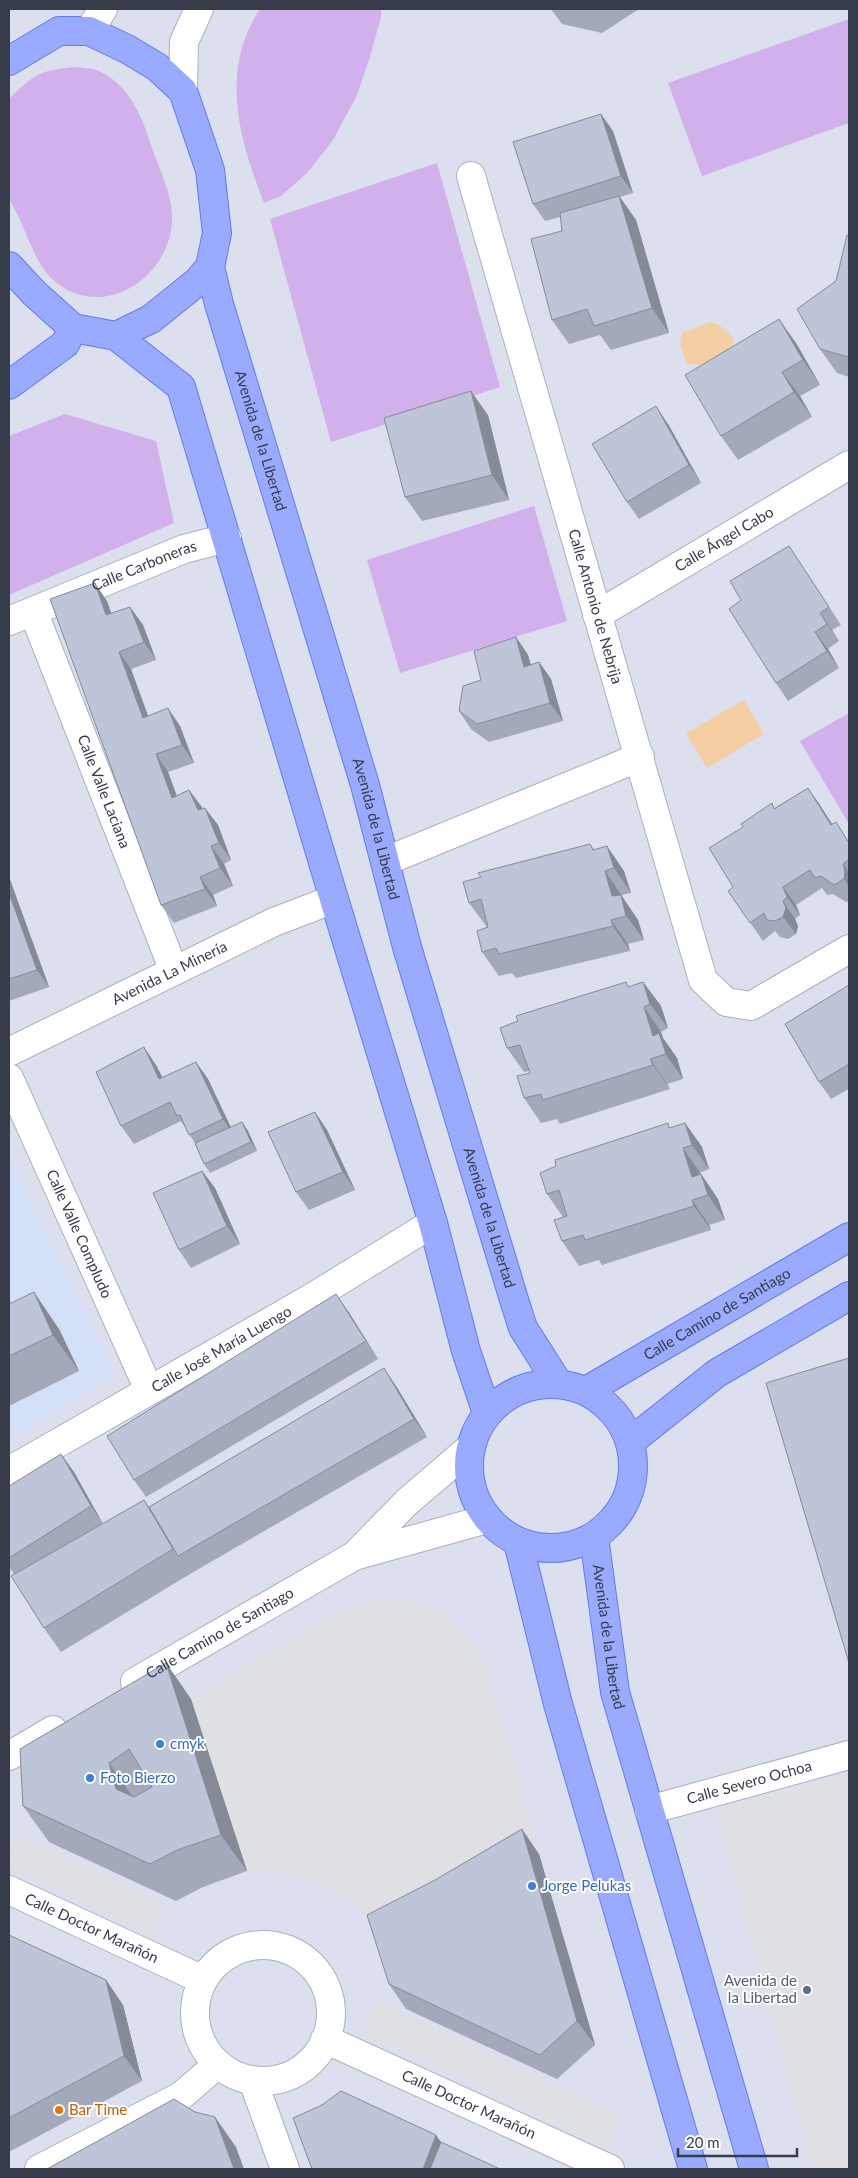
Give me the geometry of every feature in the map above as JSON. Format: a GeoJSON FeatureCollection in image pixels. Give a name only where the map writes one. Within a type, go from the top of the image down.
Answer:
{"type":"FeatureCollection","features":[{"type":"Feature","properties":{"kind":"main road"},"geometry":{"type":"LineString","coordinates":[[9,61],[59,31],[96,20],[127,49],[157,67],[183,91],[210,170],[217,233],[210,267],[190,288],[151,319],[116,336]]}},
{"type":"Feature","properties":{"kind":"main road"},"geometry":{"type":"LineString","coordinates":[[9,266],[34,293],[73,328],[116,336],[181,386],[433,1223],[466,1351],[487,1413]]}},
{"type":"Feature","properties":{"kind":"main road","name":"Avenida de la Libertad"},"geometry":{"type":"LineString","coordinates":[[210,267],[219,304],[365,785],[407,947],[523,1328],[558,1384]]}},
{"type":"Feature","properties":{"kind":"main road"},"geometry":{"type":"LineString","coordinates":[[9,385],[65,344],[73,328]]}},
{"type":"Feature","properties":{"kind":"main road","name":"Calle Camino de Santiago"},"geometry":{"type":"LineString","coordinates":[[586,1391],[849,1237]]}},
{"type":"Feature","properties":{"kind":"main road"},"geometry":{"type":"LineString","coordinates":[[630,1442],[716,1373],[849,1296]]}},
{"type":"Feature","properties":{"kind":"main road"},"geometry":{"type":"LineString","coordinates":[[539,1384],[558,1384],[586,1391],[602,1401],[612,1411],[624,1428],[630,1442],[633,1461],[632,1479],[627,1496],[610,1524],[594,1537],[562,1548],[542,1548],[518,1542],[500,1531],[487,1519],[473,1496],[469,1480],[470,1448],[487,1413],[504,1398],[523,1388],[539,1384]]}},
{"type":"Feature","properties":{"kind":"main road","name":"Avenida de la Libertad"},"geometry":{"type":"LineString","coordinates":[[594,1537],[615,1692],[754,2169]]}},
{"type":"Feature","properties":{"kind":"main road"},"geometry":{"type":"LineString","coordinates":[[518,1542],[558,1704],[693,2169]]}},
{"type":"Feature","properties":{"kind":"street"},"geometry":{"type":"LineString","coordinates":[[183,91],[184,42],[199,9]]}},
{"type":"Feature","properties":{"kind":"street","name":"Calle Antonio de Nebrija"},"geometry":{"type":"LineString","coordinates":[[471,176],[703,980],[726,1002],[751,1006],[849,949]]}},
{"type":"Feature","properties":{"kind":"street","name":"Calle Ángel Cabo"},"geometry":{"type":"LineString","coordinates":[[598,615],[849,465]]}},
{"type":"Feature","properties":{"kind":"street","name":"Calle Carboneras"},"geometry":{"type":"LineString","coordinates":[[21,616],[184,550],[227,538]]}},
{"type":"Feature","properties":{"kind":"street","name":"Calle Valle Laciana"},"geometry":{"type":"LineString","coordinates":[[21,616],[174,971]]}},
{"type":"Feature","properties":{"kind":"street"},"geometry":{"type":"LineString","coordinates":[[386,861],[640,757]]}},
{"type":"Feature","properties":{"kind":"street","name":"Avenida La Minería"},"geometry":{"type":"LineString","coordinates":[[9,1052],[274,922],[334,899]]}},
{"type":"Feature","properties":{"kind":"street","name":"Calle Valle Compludo"},"geometry":{"type":"LineString","coordinates":[[9,1078],[149,1390]]}},
{"type":"Feature","properties":{"kind":"street","name":"Calle José María Luengo"},"geometry":{"type":"LineString","coordinates":[[9,1471],[313,1297],[433,1223]]}},
{"type":"Feature","properties":{"kind":"street"},"geometry":{"type":"LineString","coordinates":[[817,1316],[849,1306]]}},
{"type":"Feature","properties":{"kind":"street","name":"Calle Camino de Santiago"},"geometry":{"type":"LineString","coordinates":[[354,1556],[407,1502],[470,1448]]}},
{"type":"Feature","properties":{"kind":"street","name":"Calle Camino de Santiago"},"geometry":{"type":"LineString","coordinates":[[112,1696],[354,1556],[487,1519]]}},
{"type":"Feature","properties":{"kind":"street"},"geometry":{"type":"LineString","coordinates":[[9,1756],[78,1716]]}},
{"type":"Feature","properties":{"kind":"street","name":"Calle Severo Ochoa"},"geometry":{"type":"LineString","coordinates":[[649,1810],[849,1755]]}},
{"type":"Feature","properties":{"kind":"street","name":"Calle Doctor Marañón"},"geometry":{"type":"LineString","coordinates":[[9,1890],[203,1980]]}},
{"type":"Feature","properties":{"kind":"street"},"geometry":{"type":"LineString","coordinates":[[252,1945],[272,1945],[292,1951],[310,1962],[325,1985],[330,1998],[331,2018],[326,2039],[317,2055],[304,2067],[288,2076],[271,2080],[252,2080],[234,2075],[218,2064],[203,2046],[196,2025],[196,2002],[203,1980],[216,1963],[233,1951],[252,1945]]}},
{"type":"Feature","properties":{"kind":"street","name":"Calle Doctor Marañón"},"geometry":{"type":"LineString","coordinates":[[326,2039],[610,2169]]}},
{"type":"Feature","properties":{"kind":"street"},"geometry":{"type":"LineString","coordinates":[[39,2169],[181,2096],[218,2064]]}},
{"type":"Feature","properties":{"kind":"street"},"geometry":{"type":"LineString","coordinates":[[252,2080],[285,2169]]}},
{"type":"Feature","properties":{"kind":"shaded area"},"geometry":{"type":"Polygon","coordinates":[[[9,9],[849,9],[849,2169],[9,2169],[9,9]]]}},
{"type":"Feature","properties":{"kind":"shaded area"},"geometry":{"type":"Polygon","coordinates":[[[260,9],[381,9],[381,17],[369,60],[357,95],[333,140],[307,173],[281,196],[264,203],[247,154],[237,105],[240,56],[247,33],[260,9]]]}},
{"type":"Feature","properties":{"kind":"shaded area"},"geometry":{"type":"Polygon","coordinates":[[[849,19],[849,123],[702,176],[668,83],[849,19]]]}},
{"type":"Feature","properties":{"kind":"shaded area"},"geometry":{"type":"Polygon","coordinates":[[[76,67],[97,70],[109,77],[125,91],[137,109],[168,191],[172,212],[172,223],[167,244],[158,263],[144,278],[127,290],[109,296],[89,297],[69,291],[51,278],[37,257],[8,194],[9,99],[25,84],[39,75],[54,70],[76,67]]]}},
{"type":"Feature","properties":{"kind":"shaded area"},"geometry":{"type":"Polygon","coordinates":[[[437,163],[500,387],[331,442],[270,219],[437,163]]]}},
{"type":"Feature","properties":{"kind":"shaded area"},"geometry":{"type":"Polygon","coordinates":[[[710,322],[719,325],[734,338],[730,353],[704,364],[686,363],[680,343],[682,333],[710,322]]]}},
{"type":"Feature","properties":{"kind":"shaded area"},"geometry":{"type":"Polygon","coordinates":[[[65,414],[156,441],[174,523],[9,595],[9,436],[65,414]]]}},
{"type":"Feature","properties":{"kind":"shaded area"},"geometry":{"type":"Polygon","coordinates":[[[534,506],[567,621],[400,673],[367,560],[534,506]]]}},
{"type":"Feature","properties":{"kind":"shaded area"},"geometry":{"type":"Polygon","coordinates":[[[744,700],[764,734],[707,768],[686,733],[744,700]]]}},
{"type":"Feature","properties":{"kind":"shaded area"},"geometry":{"type":"Polygon","coordinates":[[[849,713],[849,824],[800,741],[849,713]]]}},
{"type":"Feature","properties":{"kind":"shaded area"},"geometry":{"type":"Polygon","coordinates":[[[9,1157],[115,1374],[9,1438],[9,1157]]]}},
{"type":"Feature","properties":{"kind":"shaded area"},"geometry":{"type":"Polygon","coordinates":[[[376,1599],[406,1600],[439,1612],[465,1633],[476,1648],[484,1663],[539,1854],[374,1924],[361,1910],[323,1886],[304,1877],[284,1873],[247,1871],[191,1699],[331,1616],[352,1605],[376,1599]]]}},
{"type":"Feature","properties":{"kind":"shaded area","name":"Avenida de la Libertad"},"geometry":{"type":"Polygon","coordinates":[[[849,1772],[849,2169],[813,2169],[717,1810],[849,1772]]]}},
{"type":"Feature","properties":{"kind":"shaded area"},"geometry":{"type":"Polygon","coordinates":[[[19,1834],[164,1904],[149,1935],[9,1867],[9,1856],[19,1834]]]}},
{"type":"Feature","properties":{"kind":"shaded area"},"geometry":{"type":"Polygon","coordinates":[[[375,2001],[621,2116],[608,2146],[362,2031],[375,2001]]]}},
{"type":"Feature","properties":{"kind":"building"},"geometry":{"type":"Polygon","coordinates":[[[601,114],[621,176],[533,204],[513,142],[601,114]]]}},
{"type":"Feature","properties":{"kind":"building"},"geometry":{"type":"Polygon","coordinates":[[[619,196],[652,308],[594,326],[587,309],[552,320],[531,239],[562,231],[560,213],[619,196]]]}},
{"type":"Feature","properties":{"kind":"building"},"geometry":{"type":"Polygon","coordinates":[[[847,235],[849,235],[849,357],[820,349],[797,309],[836,281],[847,235]]]}},
{"type":"Feature","properties":{"kind":"building"},"geometry":{"type":"Polygon","coordinates":[[[779,319],[803,360],[782,372],[794,392],[721,436],[685,375],[779,319]]]}},
{"type":"Feature","properties":{"kind":"building"},"geometry":{"type":"Polygon","coordinates":[[[471,391],[492,475],[405,497],[384,418],[471,391]]]}},
{"type":"Feature","properties":{"kind":"building"},"geometry":{"type":"Polygon","coordinates":[[[656,406],[689,465],[627,502],[592,444],[656,406]]]}},
{"type":"Feature","properties":{"kind":"building"},"geometry":{"type":"Polygon","coordinates":[[[789,546],[829,607],[820,613],[827,624],[815,632],[827,651],[776,683],[729,609],[741,600],[730,581],[789,546]]]}},
{"type":"Feature","properties":{"kind":"building"},"geometry":{"type":"Polygon","coordinates":[[[95,583],[106,615],[130,607],[144,642],[119,652],[143,718],[168,708],[182,745],[156,754],[172,798],[189,790],[198,810],[205,808],[219,843],[211,846],[220,868],[200,877],[205,889],[161,905],[50,599],[95,583]]]}},
{"type":"Feature","properties":{"kind":"building"},"geometry":{"type":"Polygon","coordinates":[[[516,637],[524,667],[539,662],[550,703],[477,724],[459,711],[463,686],[481,680],[474,651],[516,637]]]}},
{"type":"Feature","properties":{"kind":"building"},"geometry":{"type":"Polygon","coordinates":[[[808,788],[831,825],[836,822],[849,843],[849,859],[843,864],[845,871],[844,879],[834,885],[821,876],[815,878],[810,870],[783,887],[787,897],[783,901],[786,908],[783,917],[775,921],[767,920],[764,913],[750,923],[728,891],[733,887],[709,848],[743,827],[741,824],[772,803],[774,809],[808,788]]]}},
{"type":"Feature","properties":{"kind":"building"},"geometry":{"type":"Polygon","coordinates":[[[590,844],[593,850],[607,846],[614,868],[605,871],[612,896],[621,895],[626,916],[611,920],[613,926],[499,954],[496,948],[482,952],[477,931],[488,927],[481,899],[469,903],[463,882],[481,877],[478,873],[590,844]]]}},
{"type":"Feature","properties":{"kind":"building"},"geometry":{"type":"Polygon","coordinates":[[[9,893],[37,970],[9,979],[9,893]]]}},
{"type":"Feature","properties":{"kind":"building"},"geometry":{"type":"Polygon","coordinates":[[[626,982],[628,987],[643,982],[650,1004],[644,1007],[653,1036],[659,1033],[666,1054],[650,1059],[653,1065],[543,1100],[541,1094],[524,1098],[517,1076],[530,1073],[520,1045],[507,1048],[500,1028],[518,1021],[516,1016],[626,982]]]}},
{"type":"Feature","properties":{"kind":"building"},"geometry":{"type":"Polygon","coordinates":[[[849,985],[849,1064],[819,1082],[785,1024],[849,985]]]}},
{"type":"Feature","properties":{"kind":"building"},"geometry":{"type":"Polygon","coordinates":[[[144,1047],[159,1079],[196,1062],[223,1119],[189,1135],[180,1115],[177,1116],[170,1102],[121,1126],[96,1072],[144,1047]]]}},
{"type":"Feature","properties":{"kind":"building"},"geometry":{"type":"Polygon","coordinates":[[[315,1112],[343,1172],[296,1192],[268,1132],[315,1112]]]}},
{"type":"Feature","properties":{"kind":"building"},"geometry":{"type":"Polygon","coordinates":[[[242,1122],[251,1142],[204,1164],[195,1143],[242,1122]]]}},
{"type":"Feature","properties":{"kind":"building"},"geometry":{"type":"Polygon","coordinates":[[[668,1123],[669,1128],[685,1123],[692,1145],[683,1148],[692,1177],[701,1174],[708,1195],[692,1200],[694,1206],[585,1240],[583,1235],[562,1241],[554,1220],[567,1216],[559,1190],[547,1194],[540,1173],[556,1166],[555,1160],[668,1123]]]}},
{"type":"Feature","properties":{"kind":"building"},"geometry":{"type":"Polygon","coordinates":[[[202,1171],[227,1226],[179,1250],[153,1193],[202,1171]]]}},
{"type":"Feature","properties":{"kind":"building"},"geometry":{"type":"Polygon","coordinates":[[[34,1292],[53,1335],[9,1356],[9,1304],[34,1292]]]}},
{"type":"Feature","properties":{"kind":"building"},"geometry":{"type":"Polygon","coordinates":[[[336,1294],[366,1341],[134,1480],[107,1436],[336,1294]]]}},
{"type":"Feature","properties":{"kind":"building"},"geometry":{"type":"Polygon","coordinates":[[[849,1358],[849,1663],[766,1383],[849,1358]]]}},
{"type":"Feature","properties":{"kind":"building"},"geometry":{"type":"Polygon","coordinates":[[[384,1368],[414,1419],[178,1556],[149,1507],[384,1368]]]}},
{"type":"Feature","properties":{"kind":"building"},"geometry":{"type":"Polygon","coordinates":[[[61,1454],[91,1506],[9,1558],[9,1486],[61,1454]]]}},
{"type":"Feature","properties":{"kind":"building"},"geometry":{"type":"Polygon","coordinates":[[[144,1500],[173,1549],[44,1628],[11,1576],[144,1500]]]}},
{"type":"Feature","properties":{"kind":"building"},"geometry":{"type":"Polygon","coordinates":[[[166,1663],[221,1835],[177,1850],[150,1864],[23,1806],[20,1749],[166,1663]],[[129,1749],[109,1763],[116,1789],[134,1797],[152,1787],[129,1749]]]}},
{"type":"Feature","properties":{"kind":"building"},"geometry":{"type":"Polygon","coordinates":[[[522,1829],[577,2021],[540,2055],[389,1984],[367,1915],[435,1880],[522,1829]]]}},
{"type":"Feature","properties":{"kind":"building"},"geometry":{"type":"Polygon","coordinates":[[[9,1935],[106,1980],[124,2056],[9,2118],[9,1935]]]}},
{"type":"Feature","properties":{"kind":"building"},"geometry":{"type":"Polygon","coordinates":[[[341,2091],[436,2135],[423,2169],[312,2169],[293,2118],[322,2105],[341,2091]]]}},
{"type":"Feature","properties":{"kind":"building"},"geometry":{"type":"Polygon","coordinates":[[[174,2099],[195,2112],[215,2117],[234,2169],[47,2169],[174,2099]]]}},
{"type":"Feature","properties":{"kind":"building"},"geometry":{"type":"Polygon","coordinates":[[[441,2142],[500,2169],[430,2169],[441,2142]]]}},
{"type":"Feature","properties":{"kind":"place","name":"cmyk"},"geometry":{"type":"Point","coordinates":[160,1744]}},
{"type":"Feature","properties":{"kind":"place","name":"Foto Bierzo"},"geometry":{"type":"Point","coordinates":[90,1778]}},
{"type":"Feature","properties":{"kind":"place","name":"Jorge Pelukas"},"geometry":{"type":"Point","coordinates":[532,1886]}},
{"type":"Feature","properties":{"kind":"place","name":"Avenida de la Libertad"},"geometry":{"type":"Point","coordinates":[807,1990]}},
{"type":"Feature","properties":{"kind":"place","name":"Bar Time"},"geometry":{"type":"Point","coordinates":[59,2110]}}]}
